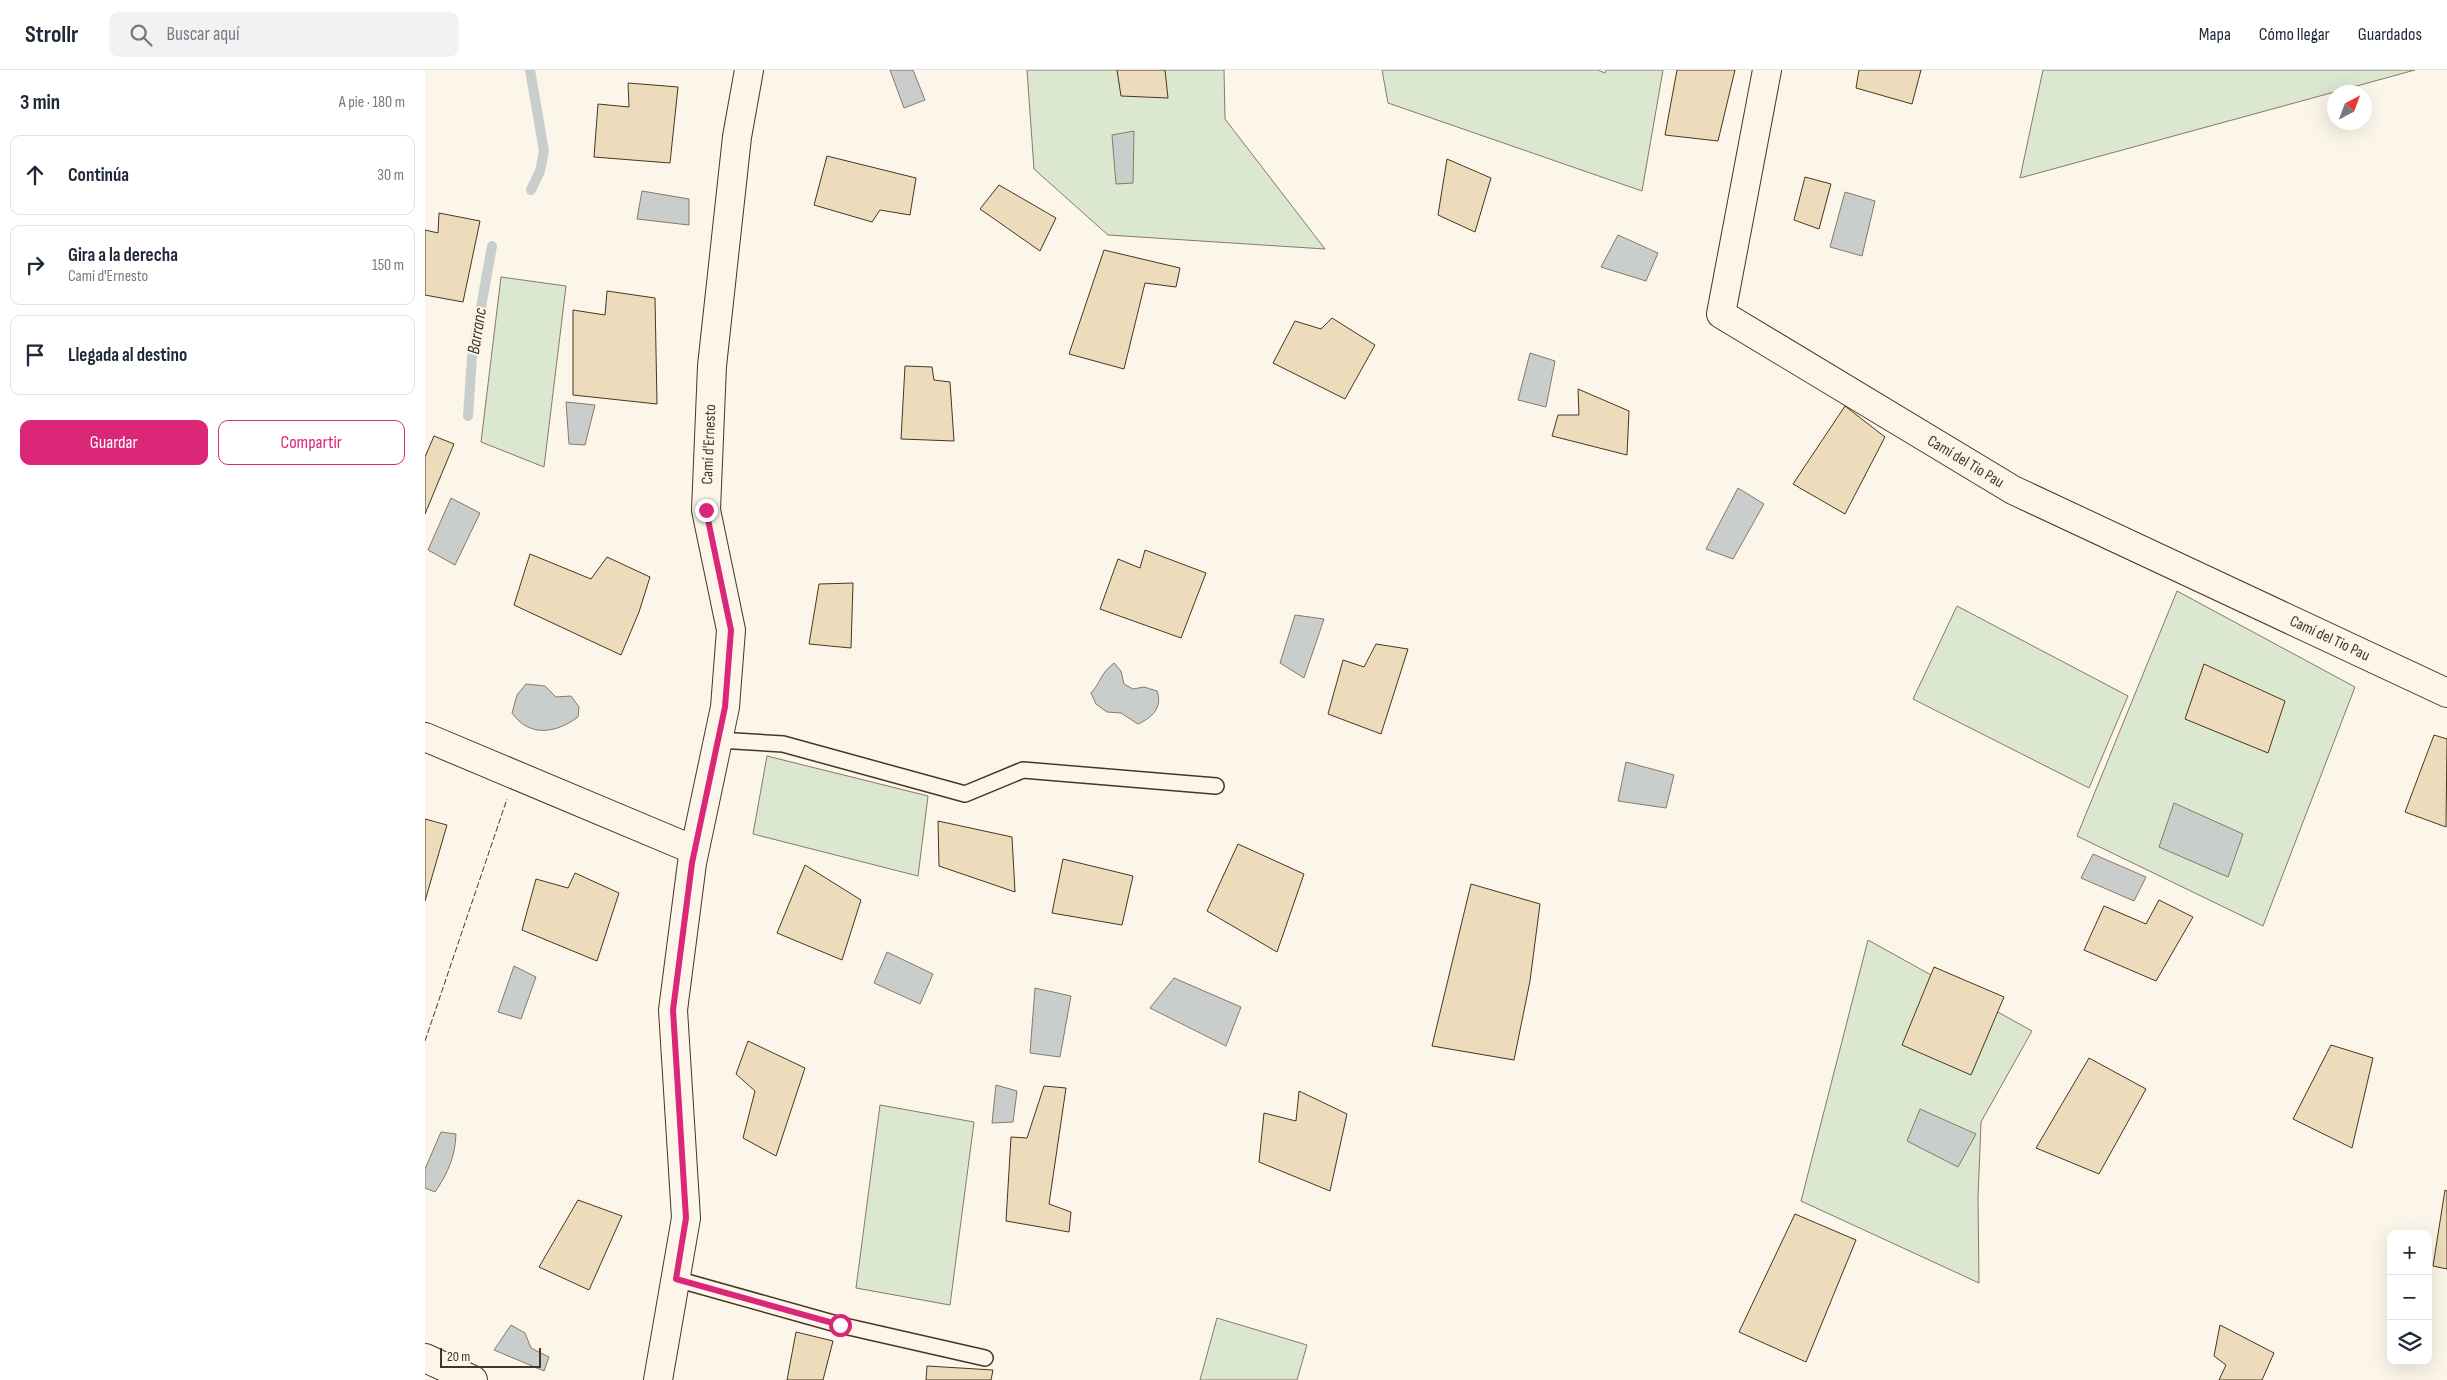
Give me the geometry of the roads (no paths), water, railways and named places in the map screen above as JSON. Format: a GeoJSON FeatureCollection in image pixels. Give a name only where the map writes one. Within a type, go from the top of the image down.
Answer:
{"type":"FeatureCollection","features":[{"type":"Feature","properties":{"kind":"street","name":"Camí d'Ernesto"},"geometry":{"type":"LineString","coordinates":[[658,1380],[686,1218],[673,1010],[694,850],[725,707],[731,630],[706,510],[712,366],[737,136],[749,70]]}},
{"type":"Feature","properties":{"kind":"street","name":"Camí del Tio Pau"},"geometry":{"type":"LineString","coordinates":[[1767,70],[1721,314],[2013,490],[2447,693]]}},
{"type":"Feature","properties":{"kind":"street"},"geometry":{"type":"LineString","coordinates":[[425,737],[694,850]]}},
{"type":"Feature","properties":{"kind":"street"},"geometry":{"type":"LineString","coordinates":[[425,1358],[473,1380]]}},
{"type":"Feature","properties":{"kind":"lane"},"geometry":{"type":"LineString","coordinates":[[718,740],[783,744],[965,794],[1023,770],[1216,786]]}},
{"type":"Feature","properties":{"kind":"lane"},"geometry":{"type":"LineString","coordinates":[[676,1279],[840,1325],[985,1358]]}},
{"type":"Feature","properties":{"kind":"waterway","name":"Barranc"},"geometry":{"type":"LineString","coordinates":[[530,70],[544,151],[540,171],[531,190]]}},
{"type":"Feature","properties":{"kind":"waterway","name":"Barranc"},"geometry":{"type":"LineString","coordinates":[[468,416],[472,357],[492,246]]}}]}
